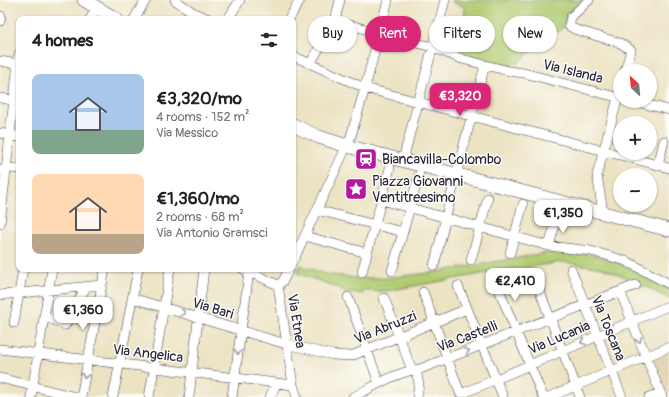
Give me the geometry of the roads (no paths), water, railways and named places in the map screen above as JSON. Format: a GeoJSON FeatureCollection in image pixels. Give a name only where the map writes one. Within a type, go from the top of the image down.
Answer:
{"type":"FeatureCollection","features":[{"type":"Feature","properties":{"kind":"street"},"geometry":{"type":"LineString","coordinates":[[84,0],[94,13],[105,16]]}},
{"type":"Feature","properties":{"kind":"street"},"geometry":{"type":"LineString","coordinates":[[136,16],[146,0]]}},
{"type":"Feature","properties":{"kind":"street"},"geometry":{"type":"LineString","coordinates":[[175,0],[194,13],[202,16]]}},
{"type":"Feature","properties":{"kind":"street"},"geometry":{"type":"LineString","coordinates":[[230,16],[240,0]]}},
{"type":"Feature","properties":{"kind":"street"},"geometry":{"type":"LineString","coordinates":[[291,16],[300,0]]}},
{"type":"Feature","properties":{"kind":"street"},"geometry":{"type":"LineString","coordinates":[[336,16],[340,0]]}},
{"type":"Feature","properties":{"kind":"street"},"geometry":{"type":"LineString","coordinates":[[384,16],[388,0]]}},
{"type":"Feature","properties":{"kind":"street"},"geometry":{"type":"LineString","coordinates":[[441,16],[445,0]]}},
{"type":"Feature","properties":{"kind":"street"},"geometry":{"type":"LineString","coordinates":[[589,0],[571,17],[569,26],[574,29],[620,43],[630,50],[627,64]]}},
{"type":"Feature","properties":{"kind":"street"},"geometry":{"type":"LineString","coordinates":[[0,17],[1,16],[0,21]]}},
{"type":"Feature","properties":{"kind":"street"},"geometry":{"type":"LineString","coordinates":[[310,64],[317,52]]}},
{"type":"Feature","properties":{"kind":"street"},"geometry":{"type":"LineString","coordinates":[[296,255],[350,139],[374,52]]}},
{"type":"Feature","properties":{"kind":"street"},"geometry":{"type":"LineString","coordinates":[[402,160],[431,52]]}},
{"type":"Feature","properties":{"kind":"street","name":"Via Islanda"},"geometry":{"type":"LineString","coordinates":[[444,52],[462,59],[509,71],[524,73],[613,94]]}},
{"type":"Feature","properties":{"kind":"street"},"geometry":{"type":"LineString","coordinates":[[296,57],[365,88],[669,168]]}},
{"type":"Feature","properties":{"kind":"street"},"geometry":{"type":"LineString","coordinates":[[0,61],[16,65]]}},
{"type":"Feature","properties":{"kind":"street"},"geometry":{"type":"LineString","coordinates":[[456,175],[485,65]]}},
{"type":"Feature","properties":{"kind":"street"},"geometry":{"type":"LineString","coordinates":[[0,98],[16,100]]}},
{"type":"Feature","properties":{"kind":"street"},"geometry":{"type":"LineString","coordinates":[[657,107],[669,110]]}},
{"type":"Feature","properties":{"kind":"street"},"geometry":{"type":"LineString","coordinates":[[603,212],[597,175],[616,108]]}},
{"type":"Feature","properties":{"kind":"street"},"geometry":{"type":"LineString","coordinates":[[0,224],[3,170],[14,136],[16,112]]}},
{"type":"Feature","properties":{"kind":"street"},"geometry":{"type":"LineString","coordinates":[[296,126],[319,137],[347,146],[669,230]]}},
{"type":"Feature","properties":{"kind":"street"},"geometry":{"type":"LineString","coordinates":[[0,133],[14,136]]}},
{"type":"Feature","properties":{"kind":"street"},"geometry":{"type":"LineString","coordinates":[[658,165],[664,141]]}},
{"type":"Feature","properties":{"kind":"street"},"geometry":{"type":"LineString","coordinates":[[3,170],[10,168],[16,169]]}},
{"type":"Feature","properties":{"kind":"street"},"geometry":{"type":"LineString","coordinates":[[362,272],[390,168]]}},
{"type":"Feature","properties":{"kind":"street"},"geometry":{"type":"LineString","coordinates":[[392,271],[419,175]]}},
{"type":"Feature","properties":{"kind":"street"},"geometry":{"type":"LineString","coordinates":[[434,266],[453,188]]}},
{"type":"Feature","properties":{"kind":"street"},"geometry":{"type":"LineString","coordinates":[[471,260],[488,198]]}},
{"type":"Feature","properties":{"kind":"street"},"geometry":{"type":"LineString","coordinates":[[381,200],[550,246],[591,251],[609,256],[626,261],[669,284]]}},
{"type":"Feature","properties":{"kind":"street"},"geometry":{"type":"LineString","coordinates":[[510,253],[523,204]]}},
{"type":"Feature","properties":{"kind":"street"},"geometry":{"type":"LineString","coordinates":[[317,210],[403,232]]}},
{"type":"Feature","properties":{"kind":"street"},"geometry":{"type":"LineString","coordinates":[[550,246],[557,217]]}},
{"type":"Feature","properties":{"kind":"street"},"geometry":{"type":"LineString","coordinates":[[305,236],[367,253]]}},
{"type":"Feature","properties":{"kind":"street","name":"Via Toscana"},"geometry":{"type":"LineString","coordinates":[[571,270],[622,397]]}},
{"type":"Feature","properties":{"kind":"street"},"geometry":{"type":"LineString","coordinates":[[14,323],[22,272]]}},
{"type":"Feature","properties":{"kind":"street"},"geometry":{"type":"LineString","coordinates":[[31,397],[51,272]]}},
{"type":"Feature","properties":{"kind":"street"},"geometry":{"type":"LineString","coordinates":[[81,397],[104,272]]}},
{"type":"Feature","properties":{"kind":"street"},"geometry":{"type":"LineString","coordinates":[[113,397],[137,272]]}},
{"type":"Feature","properties":{"kind":"street"},"geometry":{"type":"LineString","coordinates":[[149,397],[170,272]]}},
{"type":"Feature","properties":{"kind":"street"},"geometry":{"type":"LineString","coordinates":[[189,397],[204,272]]}},
{"type":"Feature","properties":{"kind":"street"},"geometry":{"type":"LineString","coordinates":[[232,397],[241,331],[246,272]]}},
{"type":"Feature","properties":{"kind":"street","name":"Via Etnea"},"geometry":{"type":"LineString","coordinates":[[250,272],[278,286],[293,385],[297,397]]}},
{"type":"Feature","properties":{"kind":"street"},"geometry":{"type":"LineString","coordinates":[[278,286],[283,281],[288,272]]}},
{"type":"Feature","properties":{"kind":"street"},"geometry":{"type":"LineString","coordinates":[[532,273],[580,397]]}},
{"type":"Feature","properties":{"kind":"street"},"geometry":{"type":"LineString","coordinates":[[495,280],[543,397]]}},
{"type":"Feature","properties":{"kind":"street"},"geometry":{"type":"LineString","coordinates":[[0,295],[102,285]]}},
{"type":"Feature","properties":{"kind":"street","name":"Via Castelli"},"geometry":{"type":"LineString","coordinates":[[353,397],[379,383],[447,359],[636,285]]}},
{"type":"Feature","properties":{"kind":"street"},"geometry":{"type":"LineString","coordinates":[[458,286],[503,397]]}},
{"type":"Feature","properties":{"kind":"street"},"geometry":{"type":"LineString","coordinates":[[44,316],[65,325],[86,287]]}},
{"type":"Feature","properties":{"kind":"street"},"geometry":{"type":"LineString","coordinates":[[620,291],[661,395],[649,397]]}},
{"type":"Feature","properties":{"kind":"street"},"geometry":{"type":"LineString","coordinates":[[422,292],[447,359]]}},
{"type":"Feature","properties":{"kind":"street"},"geometry":{"type":"LineString","coordinates":[[348,297],[379,383]]}},
{"type":"Feature","properties":{"kind":"street","name":"Via Bari"},"geometry":{"type":"LineString","coordinates":[[132,298],[286,344]]}},
{"type":"Feature","properties":{"kind":"street"},"geometry":{"type":"LineString","coordinates":[[384,298],[419,384],[417,397]]}},
{"type":"Feature","properties":{"kind":"street","name":"Via Lucania"},"geometry":{"type":"LineString","coordinates":[[447,359],[460,393],[466,392],[668,306]]}},
{"type":"Feature","properties":{"kind":"street","name":"Via Abruzzi"},"geometry":{"type":"LineString","coordinates":[[286,344],[333,355],[350,356],[468,309]]}},
{"type":"Feature","properties":{"kind":"street"},"geometry":{"type":"LineString","coordinates":[[549,397],[669,347]]}},
{"type":"Feature","properties":{"kind":"street","name":"Via Angelica"},"geometry":{"type":"LineString","coordinates":[[0,350],[119,364],[153,372],[192,373],[293,385]]}},
{"type":"Feature","properties":{"kind":"street"},"geometry":{"type":"LineString","coordinates":[[0,378],[76,397]]}},
{"type":"Feature","properties":{"kind":"street"},"geometry":{"type":"LineString","coordinates":[[270,397],[276,384]]}},
{"type":"Feature","properties":{"kind":"place","name":"Biancavilla-Colombo"},"geometry":{"type":"Point","coordinates":[366,159]}},
{"type":"Feature","properties":{"kind":"place","name":"Piazza Giovanni Ventitreesimo"},"geometry":{"type":"Point","coordinates":[356,189]}}]}
